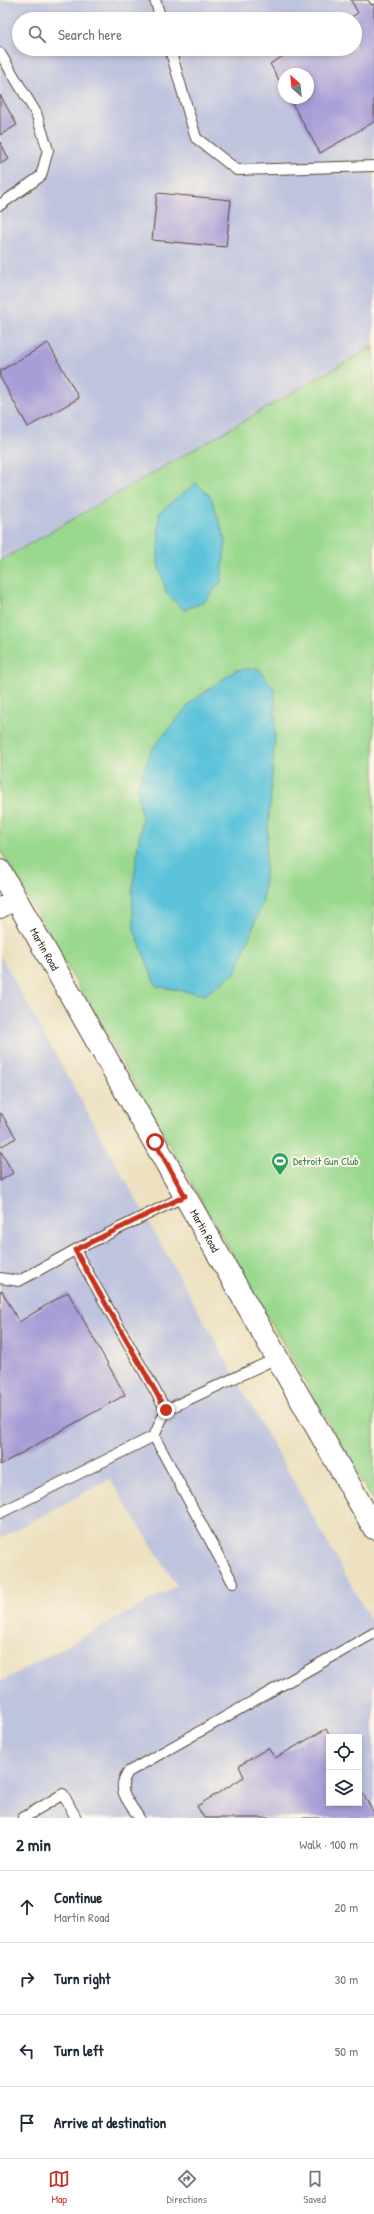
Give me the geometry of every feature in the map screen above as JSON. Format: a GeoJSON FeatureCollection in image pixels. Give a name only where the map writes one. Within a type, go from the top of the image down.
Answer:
{"type":"FeatureCollection","features":[{"type":"Feature","properties":{"kind":"main road","name":"Martin Road"},"geometry":{"type":"LineString","coordinates":[[0,871],[8,903],[185,1196],[374,1528]]}},
{"type":"Feature","properties":{"kind":"lane"},"geometry":{"type":"LineString","coordinates":[[155,0],[158,12]]}},
{"type":"Feature","properties":{"kind":"lane"},"geometry":{"type":"LineString","coordinates":[[0,53],[36,113],[48,150],[41,176],[0,205]]}},
{"type":"Feature","properties":{"kind":"lane"},"geometry":{"type":"LineString","coordinates":[[172,56],[196,138],[237,170],[374,166]]}},
{"type":"Feature","properties":{"kind":"lane"},"geometry":{"type":"LineString","coordinates":[[0,1278],[19,1281],[75,1250],[185,1196]]}},
{"type":"Feature","properties":{"kind":"lane"},"geometry":{"type":"LineString","coordinates":[[75,1250],[166,1410]]}},
{"type":"Feature","properties":{"kind":"lane"},"geometry":{"type":"LineString","coordinates":[[0,1513],[154,1436],[166,1410],[277,1358]]}},
{"type":"Feature","properties":{"kind":"lane"},"geometry":{"type":"LineString","coordinates":[[154,1436],[232,1583]]}},
{"type":"Feature","properties":{"kind":"lane"},"geometry":{"type":"LineString","coordinates":[[139,1818],[122,1790],[122,1781],[128,1772],[374,1633]]}},
{"type":"Feature","properties":{"kind":"lane"},"geometry":{"type":"LineString","coordinates":[[23,1818],[63,1794],[76,1818]]}},
{"type":"Feature","properties":{"kind":"shaded area"},"geometry":{"type":"Polygon","coordinates":[[[0,0],[374,0],[374,346],[0,561],[0,0]]]}},
{"type":"Feature","properties":{"kind":"shaded area"},"geometry":{"type":"Polygon","coordinates":[[[0,955],[374,1626],[374,1818],[0,1818],[0,1682],[177,1586],[110,1479],[0,1539],[0,955]]]}},
{"type":"Feature","properties":{"kind":"green space","name":"Detroit Gun Club"},"geometry":{"type":"Polygon","coordinates":[[[374,346],[374,1502],[0,849],[0,561],[374,346]]]}},
{"type":"Feature","properties":{"kind":"water"},"geometry":{"type":"Polygon","coordinates":[[[196,483],[211,497],[226,541],[221,582],[204,602],[184,610],[167,594],[158,564],[159,512],[196,483]]]}},
{"type":"Feature","properties":{"kind":"water"},"geometry":{"type":"Polygon","coordinates":[[[258,668],[275,690],[275,733],[263,901],[236,972],[205,995],[156,986],[134,929],[132,893],[142,817],[137,787],[152,749],[191,702],[236,670],[258,668]]]}},
{"type":"Feature","properties":{"kind":"building"},"geometry":{"type":"Polygon","coordinates":[[[351,0],[368,0],[371,5],[374,4],[374,122],[320,153],[292,104],[314,104],[314,68],[278,68],[278,78],[270,64],[283,56],[362,56],[362,12],[357,12],[351,0]]]}},
{"type":"Feature","properties":{"kind":"building"},"geometry":{"type":"Polygon","coordinates":[[[0,95],[17,125],[0,135],[0,95]]]}},
{"type":"Feature","properties":{"kind":"building"},"geometry":{"type":"Polygon","coordinates":[[[0,142],[9,159],[0,164],[0,142]]]}},
{"type":"Feature","properties":{"kind":"building"},"geometry":{"type":"Polygon","coordinates":[[[157,193],[231,200],[226,247],[152,240],[157,193]]]}},
{"type":"Feature","properties":{"kind":"building"},"geometry":{"type":"Polygon","coordinates":[[[48,343],[79,398],[28,427],[0,377],[0,371],[48,343]]]}},
{"type":"Feature","properties":{"kind":"building"},"geometry":{"type":"Polygon","coordinates":[[[1,1113],[16,1138],[0,1147],[0,1114],[1,1113]]]}},
{"type":"Feature","properties":{"kind":"building"},"geometry":{"type":"Polygon","coordinates":[[[0,1150],[13,1173],[0,1181],[0,1150]]]}},
{"type":"Feature","properties":{"kind":"building"},"geometry":{"type":"Polygon","coordinates":[[[2,1291],[19,1322],[68,1292],[125,1395],[0,1465],[0,1292],[2,1291]]]}},
{"type":"Feature","properties":{"kind":"building"},"geometry":{"type":"Polygon","coordinates":[[[326,1729],[328,1734],[326,1734],[326,1806],[362,1806],[362,1792],[374,1813],[374,1818],[204,1818],[197,1806],[244,1777],[239,1766],[268,1748],[275,1758],[326,1729]]]}},
{"type":"Feature","properties":{"kind":"place","name":"Detroit Gun Club"},"geometry":{"type":"Point","coordinates":[280,1176]}},
{"type":"Feature","properties":{"kind":"route"},"geometry":{"type":"LineString","coordinates":[[155,1142],[185,1196],[75,1250],[166,1410]]}}]}
